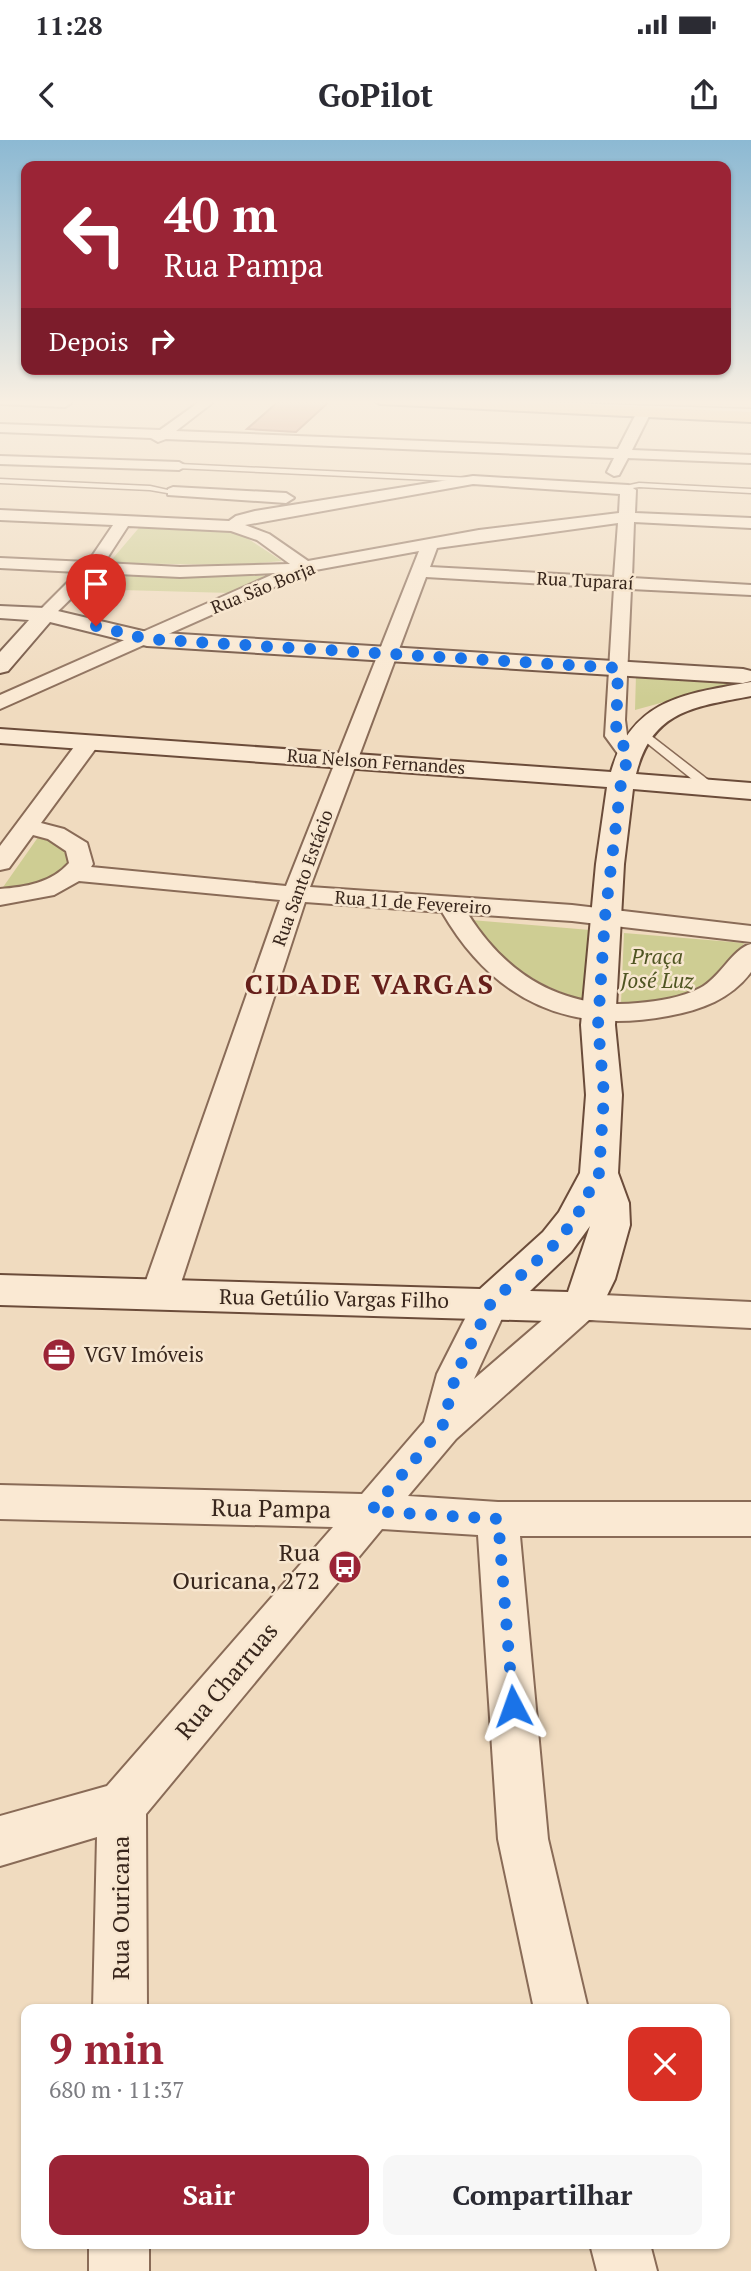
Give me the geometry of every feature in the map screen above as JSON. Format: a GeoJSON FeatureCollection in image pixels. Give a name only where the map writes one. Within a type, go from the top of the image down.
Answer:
{"type":"FeatureCollection","features":[{"type":"Feature","properties":{"kind":"street"},"geometry":{"type":"LineString","coordinates":[[244,499],[233,514],[238,522],[305,566]]}},
{"type":"Feature","properties":{"kind":"street"},"geometry":{"type":"LineString","coordinates":[[311,499],[340,501]]}},
{"type":"Feature","properties":{"kind":"street"},"geometry":{"type":"LineString","coordinates":[[0,516],[238,522],[350,499]]}},
{"type":"Feature","properties":{"kind":"street"},"geometry":{"type":"LineString","coordinates":[[622,499],[629,517],[622,583],[616,736],[635,743]]}},
{"type":"Feature","properties":{"kind":"street","name":"Rua São Borja"},"geometry":{"type":"LineString","coordinates":[[0,704],[305,566],[547,525],[629,517],[751,523]]}},
{"type":"Feature","properties":{"kind":"street"},"geometry":{"type":"LineString","coordinates":[[0,666],[45,614],[93,567],[124,520]]}},
{"type":"Feature","properties":{"kind":"street","name":"Rua Santo Estácio"},"geometry":{"type":"LineString","coordinates":[[159,1295],[295,894],[430,544]]}},
{"type":"Feature","properties":{"kind":"street"},"geometry":{"type":"LineString","coordinates":[[0,563],[180,572],[305,566]]}},
{"type":"Feature","properties":{"kind":"street","name":"Rua Tuparaí"},"geometry":{"type":"LineString","coordinates":[[420,572],[751,590]]}},
{"type":"Feature","properties":{"kind":"street"},"geometry":{"type":"LineString","coordinates":[[0,612],[45,614],[147,639],[751,676]]}},
{"type":"Feature","properties":{"kind":"street"},"geometry":{"type":"LineString","coordinates":[[588,1293],[610,1225],[610,1203],[599,1173],[604,1095],[598,1025],[605,917],[621,783],[635,743],[653,719],[670,708],[692,700],[751,689]]}},
{"type":"Feature","properties":{"kind":"street","name":"Rua Nelson Fernandes"},"geometry":{"type":"LineString","coordinates":[[0,736],[88,744],[347,759],[621,783],[751,791]]}},
{"type":"Feature","properties":{"kind":"street"},"geometry":{"type":"LineString","coordinates":[[0,863],[88,744]]}},
{"type":"Feature","properties":{"kind":"street"},"geometry":{"type":"LineString","coordinates":[[0,897],[45,890],[74,873],[81,864],[78,848],[56,834],[29,827]]}},
{"type":"Feature","properties":{"kind":"street","name":"Rua 11 de Fevereiro"},"geometry":{"type":"LineString","coordinates":[[74,873],[295,894],[605,917],[751,934]]}},
{"type":"Feature","properties":{"kind":"street"},"geometry":{"type":"LineString","coordinates":[[451,906],[478,949],[521,984],[569,1008],[600,1012],[653,1010],[689,1002],[722,986],[751,952]]}},
{"type":"Feature","properties":{"kind":"street"},"geometry":{"type":"LineString","coordinates":[[491,1303],[557,1242],[575,1219],[599,1173]]}},
{"type":"Feature","properties":{"kind":"street"},"geometry":{"type":"LineString","coordinates":[[529,1268],[544,1257],[566,1256],[586,1265],[588,1293]]}},
{"type":"Feature","properties":{"kind":"street","name":"Rua Getúlio Vargas Filho"},"geometry":{"type":"LineString","coordinates":[[0,1290],[491,1303],[588,1293],[751,1315]]}},
{"type":"Feature","properties":{"kind":"street","name":"Rua Charruas"},"geometry":{"type":"LineString","coordinates":[[121,1806],[442,1428],[588,1293]]}},
{"type":"Feature","properties":{"kind":"street","name":"Rua Charruas"},"geometry":{"type":"LineString","coordinates":[[442,1428],[456,1374],[491,1303]]}},
{"type":"Feature","properties":{"kind":"street","name":"Rua Pampa"},"geometry":{"type":"LineString","coordinates":[[0,1502],[371,1511],[498,1519],[751,1519]]}},
{"type":"Feature","properties":{"kind":"street"},"geometry":{"type":"LineString","coordinates":[[498,1519],[523,1839],[560,2004]]}},
{"type":"Feature","properties":{"kind":"street"},"geometry":{"type":"LineString","coordinates":[[0,1841],[121,1806]]}},
{"type":"Feature","properties":{"kind":"street","name":"Rua Ouricana"},"geometry":{"type":"LineString","coordinates":[[120,2004],[121,1806]]}},
{"type":"Feature","properties":{"kind":"street"},"geometry":{"type":"LineString","coordinates":[[119,2249],[119,2271]]}},
{"type":"Feature","properties":{"kind":"street"},"geometry":{"type":"LineString","coordinates":[[621,2249],[627,2271]]}},
{"type":"Feature","properties":{"kind":"lane"},"geometry":{"type":"LineString","coordinates":[[635,743],[712,789]]}},
{"type":"Feature","properties":{"kind":"green space"},"geometry":{"type":"Polygon","coordinates":[[[143,523],[230,527],[282,561],[238,565],[109,563],[143,523]]]}},
{"type":"Feature","properties":{"kind":"green space"},"geometry":{"type":"Polygon","coordinates":[[[100,573],[272,576],[231,593],[85,589],[100,573]]]}},
{"type":"Feature","properties":{"kind":"green space"},"geometry":{"type":"Polygon","coordinates":[[[636,674],[737,682],[635,710],[636,674]]]}},
{"type":"Feature","properties":{"kind":"green space"},"geometry":{"type":"Polygon","coordinates":[[[41,833],[64,842],[72,862],[42,885],[1,890],[41,833]]]}},
{"type":"Feature","properties":{"kind":"green space","name":"Praça José Luz"},"geometry":{"type":"Polygon","coordinates":[[[471,920],[590,930],[584,1000],[533,979],[520,970],[496,949],[471,920]]]}},
{"type":"Feature","properties":{"kind":"green space","name":"Praça José Luz"},"geometry":{"type":"Polygon","coordinates":[[[624,933],[744,943],[720,976],[693,993],[660,1000],[621,1003],[624,933]]]}},
{"type":"Feature","properties":{"kind":"place","name":"VGV Imóveis"},"geometry":{"type":"Point","coordinates":[59,1355]}},
{"type":"Feature","properties":{"kind":"place","name":"Rua Ouricana, 272"},"geometry":{"type":"Point","coordinates":[345,1567]}},
{"type":"Feature","properties":{"kind":"district","name":"CIDADE VARGAS"},"geometry":{"type":"Point","coordinates":[370,984]}},
{"type":"Feature","properties":{"kind":"route"},"geometry":{"type":"LineString","coordinates":[[96,626],[147,639],[618,668],[616,736],[629,753],[621,783],[605,917],[598,1025],[604,1095],[599,1173],[575,1219],[557,1242],[491,1303],[456,1374],[442,1428],[371,1511],[498,1519],[513,1706]]}}]}
